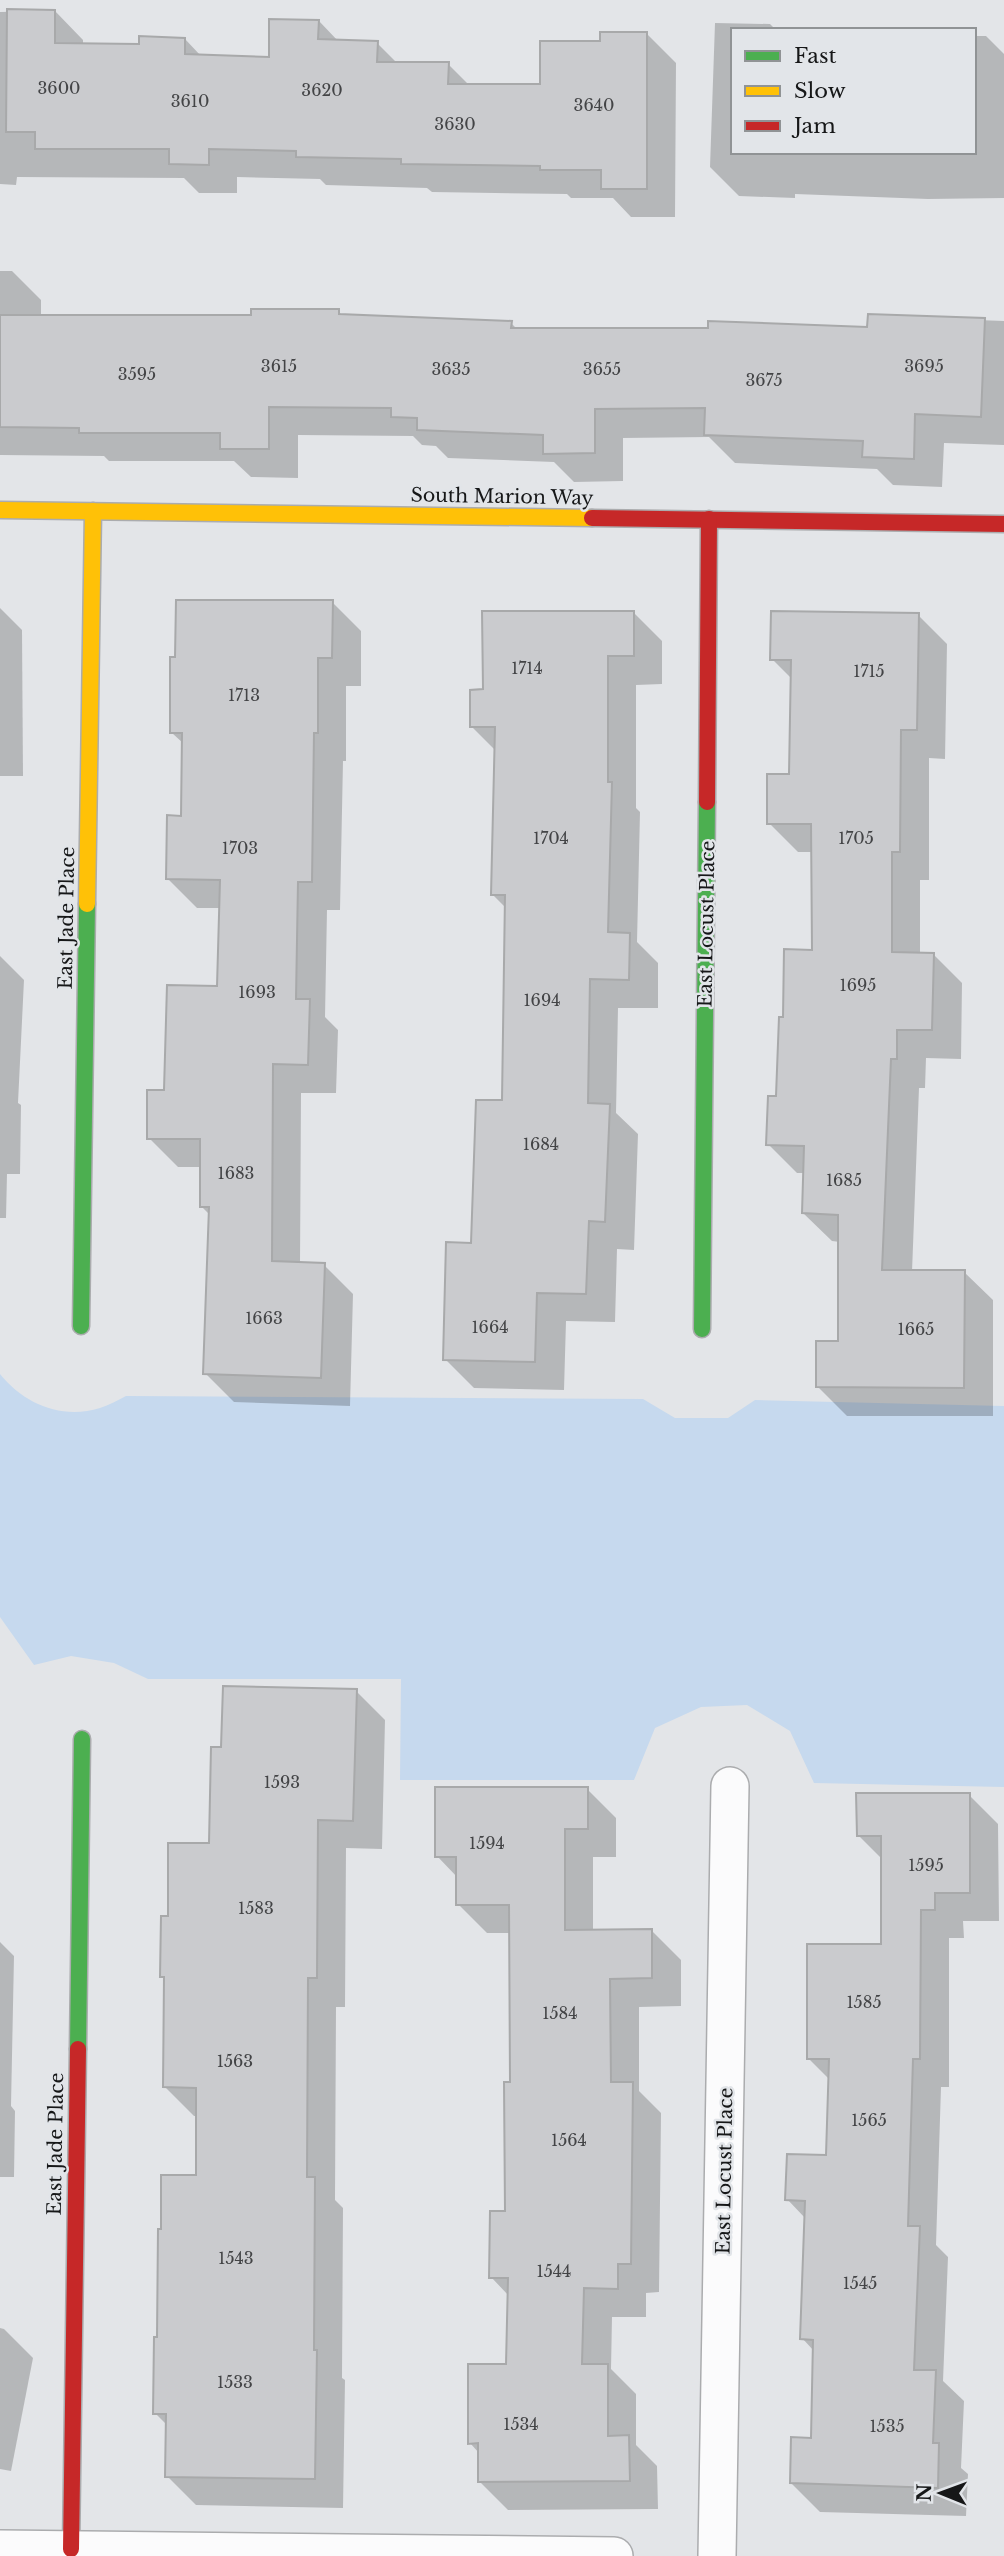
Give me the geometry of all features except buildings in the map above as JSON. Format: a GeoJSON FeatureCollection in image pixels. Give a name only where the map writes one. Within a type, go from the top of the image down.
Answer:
{"type":"FeatureCollection","features":[{"type":"Feature","properties":{"kind":"street","name":"South Marion Way"},"geometry":{"type":"LineString","coordinates":[[0,510],[1004,524]]}},
{"type":"Feature","properties":{"kind":"street","name":"East Jade Place"},"geometry":{"type":"LineString","coordinates":[[81,1326],[93,511]]}},
{"type":"Feature","properties":{"kind":"street","name":"East Locust Place"},"geometry":{"type":"LineString","coordinates":[[702,1329],[709,519]]}},
{"type":"Feature","properties":{"kind":"street","name":"East Jade Place"},"geometry":{"type":"LineString","coordinates":[[71,2549],[82,1739]]}},
{"type":"Feature","properties":{"kind":"street","name":"East Locust Place"},"geometry":{"type":"LineString","coordinates":[[717,2556],[730,1786]]}},
{"type":"Feature","properties":{"kind":"street"},"geometry":{"type":"LineString","coordinates":[[0,2549],[614,2556]]}},
{"type":"Feature","properties":{"kind":"shaded area"},"geometry":{"type":"Polygon","coordinates":[[[0,1374],[20,1394],[32,1401],[45,1407],[72,1412],[100,1408],[126,1396],[643,1399],[675,1418],[728,1418],[755,1400],[1004,1406],[1004,1787],[814,1783],[790,1731],[747,1705],[701,1707],[655,1728],[634,1780],[400,1780],[401,1679],[148,1679],[114,1663],[71,1656],[34,1665],[0,1617],[0,1374]]]}},
{"type":"Feature","properties":{"kind":"traffic: fast"},"geometry":{"type":"LineString","coordinates":[[702,1329],[707,802]]}},
{"type":"Feature","properties":{"kind":"traffic: fast"},"geometry":{"type":"LineString","coordinates":[[81,1326],[87,904]]}},
{"type":"Feature","properties":{"kind":"traffic: fast"},"geometry":{"type":"LineString","coordinates":[[78,2049],[82,1739]]}},
{"type":"Feature","properties":{"kind":"traffic: slow"},"geometry":{"type":"LineString","coordinates":[[0,510],[592,518]]}},
{"type":"Feature","properties":{"kind":"traffic: slow"},"geometry":{"type":"LineString","coordinates":[[87,904],[93,511]]}},
{"type":"Feature","properties":{"kind":"traffic: jam"},"geometry":{"type":"LineString","coordinates":[[592,518],[1004,524]]}},
{"type":"Feature","properties":{"kind":"traffic: jam"},"geometry":{"type":"LineString","coordinates":[[707,802],[709,519]]}},
{"type":"Feature","properties":{"kind":"traffic: jam"},"geometry":{"type":"LineString","coordinates":[[71,2549],[78,2049]]}}]}
